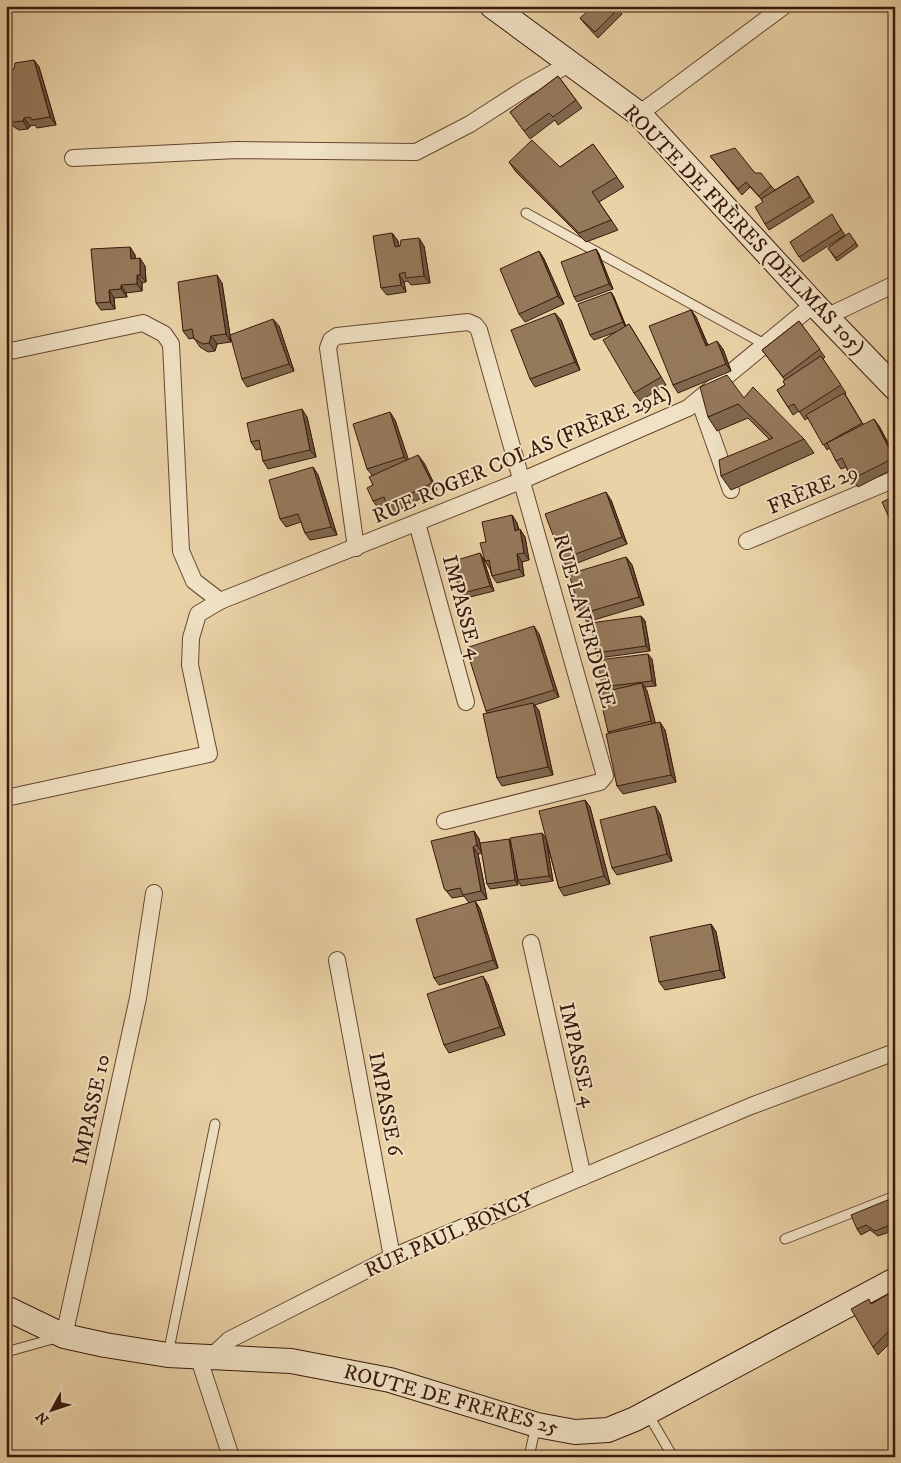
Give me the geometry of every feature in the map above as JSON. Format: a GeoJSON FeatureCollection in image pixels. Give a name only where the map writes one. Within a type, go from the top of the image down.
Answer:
{"type":"FeatureCollection","features":[{"type":"Feature","properties":{"kind":"street","name":"ROUTE DE FRÈRES (DELMAS 105)"},"geometry":{"type":"LineString","coordinates":[[492,6],[639,114],[820,310],[895,388]]}},
{"type":"Feature","properties":{"kind":"street"},"geometry":{"type":"LineString","coordinates":[[639,114],[784,6]]}},
{"type":"Feature","properties":{"kind":"street"},"geometry":{"type":"LineString","coordinates":[[73,158],[237,150],[416,152],[470,124],[526,88],[571,63]]}},
{"type":"Feature","properties":{"kind":"street","name":"RUE ROGER COLAS (FRÈRE 29A)"},"geometry":{"type":"LineString","coordinates":[[6,798],[209,754],[190,665],[191,638],[198,614],[220,601],[523,480],[688,408],[766,345],[820,310],[895,284]]}},
{"type":"Feature","properties":{"kind":"street","name":"RUE LAVERDURE"},"geometry":{"type":"LineString","coordinates":[[356,548],[328,348],[331,340],[337,336],[468,322],[475,325],[479,330],[523,480],[605,776],[600,782],[445,821]]}},
{"type":"Feature","properties":{"kind":"street"},"geometry":{"type":"LineString","coordinates":[[6,352],[143,323],[164,334],[171,344],[180,551],[194,581],[220,601]]}},
{"type":"Feature","properties":{"kind":"street"},"geometry":{"type":"LineString","coordinates":[[699,400],[731,490]]}},
{"type":"Feature","properties":{"kind":"street","name":"FRÈRE 29"},"geometry":{"type":"LineString","coordinates":[[747,541],[895,479]]}},
{"type":"Feature","properties":{"kind":"street","name":"IMPASSE 4"},"geometry":{"type":"LineString","coordinates":[[417,523],[466,702]]}},
{"type":"Feature","properties":{"kind":"street","name":"IMPASSE 10"},"geometry":{"type":"LineString","coordinates":[[64,1336],[138,998],[154,892]]}},
{"type":"Feature","properties":{"kind":"street","name":"IMPASSE 4"},"geometry":{"type":"LineString","coordinates":[[531,943],[583,1176]]}},
{"type":"Feature","properties":{"kind":"street","name":"IMPASSE 6"},"geometry":{"type":"LineString","coordinates":[[336,960],[392,1257]]}},
{"type":"Feature","properties":{"kind":"street","name":"RUE PAUL BONCY"},"geometry":{"type":"LineString","coordinates":[[205,1356],[229,1340],[392,1257],[751,1106],[895,1052]]}},
{"type":"Feature","properties":{"kind":"street","name":"ROUTE DE FRERES 25"},"geometry":{"type":"LineString","coordinates":[[205,1356],[291,1361],[390,1380],[536,1425],[575,1432],[608,1430],[647,1413],[895,1280]]}},
{"type":"Feature","properties":{"kind":"street"},"geometry":{"type":"LineString","coordinates":[[6,1308],[64,1336],[169,1348],[205,1356],[231,1457]]}},
{"type":"Feature","properties":{"kind":"lane"},"geometry":{"type":"LineString","coordinates":[[526,213],[766,345]]}},
{"type":"Feature","properties":{"kind":"lane"},"geometry":{"type":"LineString","coordinates":[[169,1348],[215,1124]]}},
{"type":"Feature","properties":{"kind":"lane"},"geometry":{"type":"LineString","coordinates":[[785,1239],[895,1196]]}},
{"type":"Feature","properties":{"kind":"lane"},"geometry":{"type":"LineString","coordinates":[[6,1352],[64,1336]]}},
{"type":"Feature","properties":{"kind":"lane"},"geometry":{"type":"LineString","coordinates":[[647,1413],[673,1457]]}},
{"type":"Feature","properties":{"kind":"lane"},"geometry":{"type":"LineString","coordinates":[[529,1457],[536,1425]]}},
{"type":"Feature","properties":{"kind":"building"},"geometry":{"type":"Polygon","coordinates":[[[594,6],[616,6],[618,9],[595,32],[580,18],[594,6]]]}},
{"type":"Feature","properties":{"kind":"building"},"geometry":{"type":"Polygon","coordinates":[[[34,60],[50,117],[32,120],[30,117],[24,118],[23,121],[14,122],[9,119],[6,112],[6,70],[14,69],[15,63],[34,60]]]}},
{"type":"Feature","properties":{"kind":"building"},"geometry":{"type":"Polygon","coordinates":[[[558,76],[576,100],[553,117],[549,113],[524,131],[510,112],[558,76]]]}},
{"type":"Feature","properties":{"kind":"building"},"geometry":{"type":"Polygon","coordinates":[[[532,140],[560,167],[593,144],[617,177],[592,192],[611,220],[579,233],[509,162],[532,140]]]}},
{"type":"Feature","properties":{"kind":"building"},"geometry":{"type":"Polygon","coordinates":[[[735,148],[755,173],[761,173],[771,186],[759,196],[746,182],[738,189],[710,156],[735,148]]]}},
{"type":"Feature","properties":{"kind":"building"},"geometry":{"type":"Polygon","coordinates":[[[798,176],[810,197],[765,224],[755,207],[763,202],[761,199],[798,176]]]}},
{"type":"Feature","properties":{"kind":"building"},"geometry":{"type":"Polygon","coordinates":[[[832,214],[841,230],[799,257],[790,242],[832,214]]]}},
{"type":"Feature","properties":{"kind":"building"},"geometry":{"type":"Polygon","coordinates":[[[392,233],[395,247],[400,246],[401,240],[419,238],[424,276],[406,278],[405,272],[399,274],[401,285],[381,288],[373,236],[392,233]]]}},
{"type":"Feature","properties":{"kind":"building"},"geometry":{"type":"Polygon","coordinates":[[[849,233],[856,243],[836,258],[828,248],[849,233]]]}},
{"type":"Feature","properties":{"kind":"building"},"geometry":{"type":"Polygon","coordinates":[[[130,247],[131,259],[140,258],[140,275],[137,275],[137,284],[121,285],[121,289],[109,290],[110,302],[96,303],[91,249],[130,247]]]}},
{"type":"Feature","properties":{"kind":"building"},"geometry":{"type":"Polygon","coordinates":[[[596,249],[609,284],[574,297],[561,262],[596,249]]]}},
{"type":"Feature","properties":{"kind":"building"},"geometry":{"type":"Polygon","coordinates":[[[539,251],[558,296],[519,314],[500,269],[539,251]]]}},
{"type":"Feature","properties":{"kind":"building"},"geometry":{"type":"Polygon","coordinates":[[[217,275],[226,334],[211,336],[209,343],[203,344],[194,339],[192,329],[183,331],[178,282],[217,275]]]}},
{"type":"Feature","properties":{"kind":"building"},"geometry":{"type":"Polygon","coordinates":[[[611,292],[623,322],[590,335],[578,304],[611,292]]]}},
{"type":"Feature","properties":{"kind":"building"},"geometry":{"type":"Polygon","coordinates":[[[691,310],[706,346],[717,341],[726,364],[673,385],[649,326],[691,310]]]}},
{"type":"Feature","properties":{"kind":"building"},"geometry":{"type":"Polygon","coordinates":[[[555,313],[575,362],[530,379],[511,330],[555,313]]]}},
{"type":"Feature","properties":{"kind":"building"},"geometry":{"type":"Polygon","coordinates":[[[273,319],[289,364],[242,379],[230,335],[273,319]]]}},
{"type":"Feature","properties":{"kind":"building"},"geometry":{"type":"Polygon","coordinates":[[[799,321],[820,349],[783,377],[762,350],[799,321]]]}},
{"type":"Feature","properties":{"kind":"building"},"geometry":{"type":"Polygon","coordinates":[[[629,324],[661,377],[634,393],[603,340],[629,324]]]}},
{"type":"Feature","properties":{"kind":"building"},"geometry":{"type":"Polygon","coordinates":[[[821,356],[841,385],[799,412],[794,404],[788,407],[777,390],[785,385],[783,381],[821,356]]]}},
{"type":"Feature","properties":{"kind":"building"},"geometry":{"type":"Polygon","coordinates":[[[727,375],[744,398],[753,387],[804,439],[721,476],[719,460],[773,438],[738,404],[708,417],[700,387],[727,375]]]}},
{"type":"Feature","properties":{"kind":"building"},"geometry":{"type":"Polygon","coordinates":[[[844,393],[862,423],[823,445],[806,415],[844,393]]]}},
{"type":"Feature","properties":{"kind":"building"},"geometry":{"type":"Polygon","coordinates":[[[302,409],[310,450],[263,461],[259,440],[251,442],[247,423],[302,409]]]}},
{"type":"Feature","properties":{"kind":"building"},"geometry":{"type":"Polygon","coordinates":[[[390,412],[404,457],[367,469],[353,424],[390,412]]]}},
{"type":"Feature","properties":{"kind":"building"},"geometry":{"type":"Polygon","coordinates":[[[874,419],[894,458],[852,479],[842,458],[836,461],[827,443],[874,419]]]}},
{"type":"Feature","properties":{"kind":"building"},"geometry":{"type":"Polygon","coordinates":[[[418,455],[432,483],[387,505],[384,497],[373,501],[367,488],[373,485],[369,477],[418,455]]]}},
{"type":"Feature","properties":{"kind":"building"},"geometry":{"type":"Polygon","coordinates":[[[313,467],[331,527],[305,533],[298,514],[280,519],[269,480],[313,467]]]}},
{"type":"Feature","properties":{"kind":"building"},"geometry":{"type":"Polygon","coordinates":[[[606,492],[622,537],[562,559],[545,514],[606,492]]]}},
{"type":"Feature","properties":{"kind":"building"},"geometry":{"type":"Polygon","coordinates":[[[895,496],[895,531],[882,502],[895,496]]]}},
{"type":"Feature","properties":{"kind":"building"},"geometry":{"type":"Polygon","coordinates":[[[512,515],[515,531],[520,529],[524,553],[517,554],[519,569],[492,576],[489,560],[485,561],[480,543],[486,542],[482,522],[512,515]]]}},
{"type":"Feature","properties":{"kind":"building"},"geometry":{"type":"Polygon","coordinates":[[[480,553],[490,586],[463,593],[455,578],[457,560],[480,553]]]}},
{"type":"Feature","properties":{"kind":"building"},"geometry":{"type":"Polygon","coordinates":[[[626,557],[639,597],[581,614],[569,574],[626,557]]]}},
{"type":"Feature","properties":{"kind":"building"},"geometry":{"type":"Polygon","coordinates":[[[641,616],[646,646],[596,653],[591,623],[641,616]]]}},
{"type":"Feature","properties":{"kind":"building"},"geometry":{"type":"Polygon","coordinates":[[[534,626],[554,690],[486,711],[466,648],[534,626]]]}},
{"type":"Feature","properties":{"kind":"building"},"geometry":{"type":"Polygon","coordinates":[[[648,654],[652,681],[602,687],[598,660],[648,654]]]}},
{"type":"Feature","properties":{"kind":"building"},"geometry":{"type":"Polygon","coordinates":[[[642,683],[651,721],[608,732],[599,693],[642,683]]]}},
{"type":"Feature","properties":{"kind":"building"},"geometry":{"type":"Polygon","coordinates":[[[533,703],[548,767],[497,778],[483,714],[533,703]]]}},
{"type":"Feature","properties":{"kind":"building"},"geometry":{"type":"Polygon","coordinates":[[[660,722],[671,775],[617,786],[606,734],[660,722]]]}},
{"type":"Feature","properties":{"kind":"building"},"geometry":{"type":"Polygon","coordinates":[[[585,800],[604,876],[559,888],[539,811],[585,800]]]}},
{"type":"Feature","properties":{"kind":"building"},"geometry":{"type":"Polygon","coordinates":[[[655,806],[667,854],[612,868],[600,820],[655,806]]]}},
{"type":"Feature","properties":{"kind":"building"},"geometry":{"type":"Polygon","coordinates":[[[474,831],[477,845],[473,847],[481,891],[463,895],[460,888],[446,891],[431,841],[474,831]]]}},
{"type":"Feature","properties":{"kind":"building"},"geometry":{"type":"Polygon","coordinates":[[[542,833],[549,876],[518,880],[510,838],[542,833]]]}},
{"type":"Feature","properties":{"kind":"building"},"geometry":{"type":"Polygon","coordinates":[[[509,839],[515,880],[487,884],[480,843],[509,839]]]}},
{"type":"Feature","properties":{"kind":"building"},"geometry":{"type":"Polygon","coordinates":[[[475,901],[493,960],[434,978],[416,919],[475,901]]]}},
{"type":"Feature","properties":{"kind":"building"},"geometry":{"type":"Polygon","coordinates":[[[711,924],[720,970],[659,982],[650,937],[711,924]]]}},
{"type":"Feature","properties":{"kind":"building"},"geometry":{"type":"Polygon","coordinates":[[[483,976],[500,1027],[444,1045],[427,994],[483,976]]]}},
{"type":"Feature","properties":{"kind":"building"},"geometry":{"type":"Polygon","coordinates":[[[895,1197],[895,1223],[875,1231],[866,1225],[857,1229],[851,1215],[895,1197]]]}},
{"type":"Feature","properties":{"kind":"building"},"geometry":{"type":"Polygon","coordinates":[[[895,1290],[895,1325],[873,1347],[851,1309],[869,1299],[871,1304],[895,1290]]]}}]}
